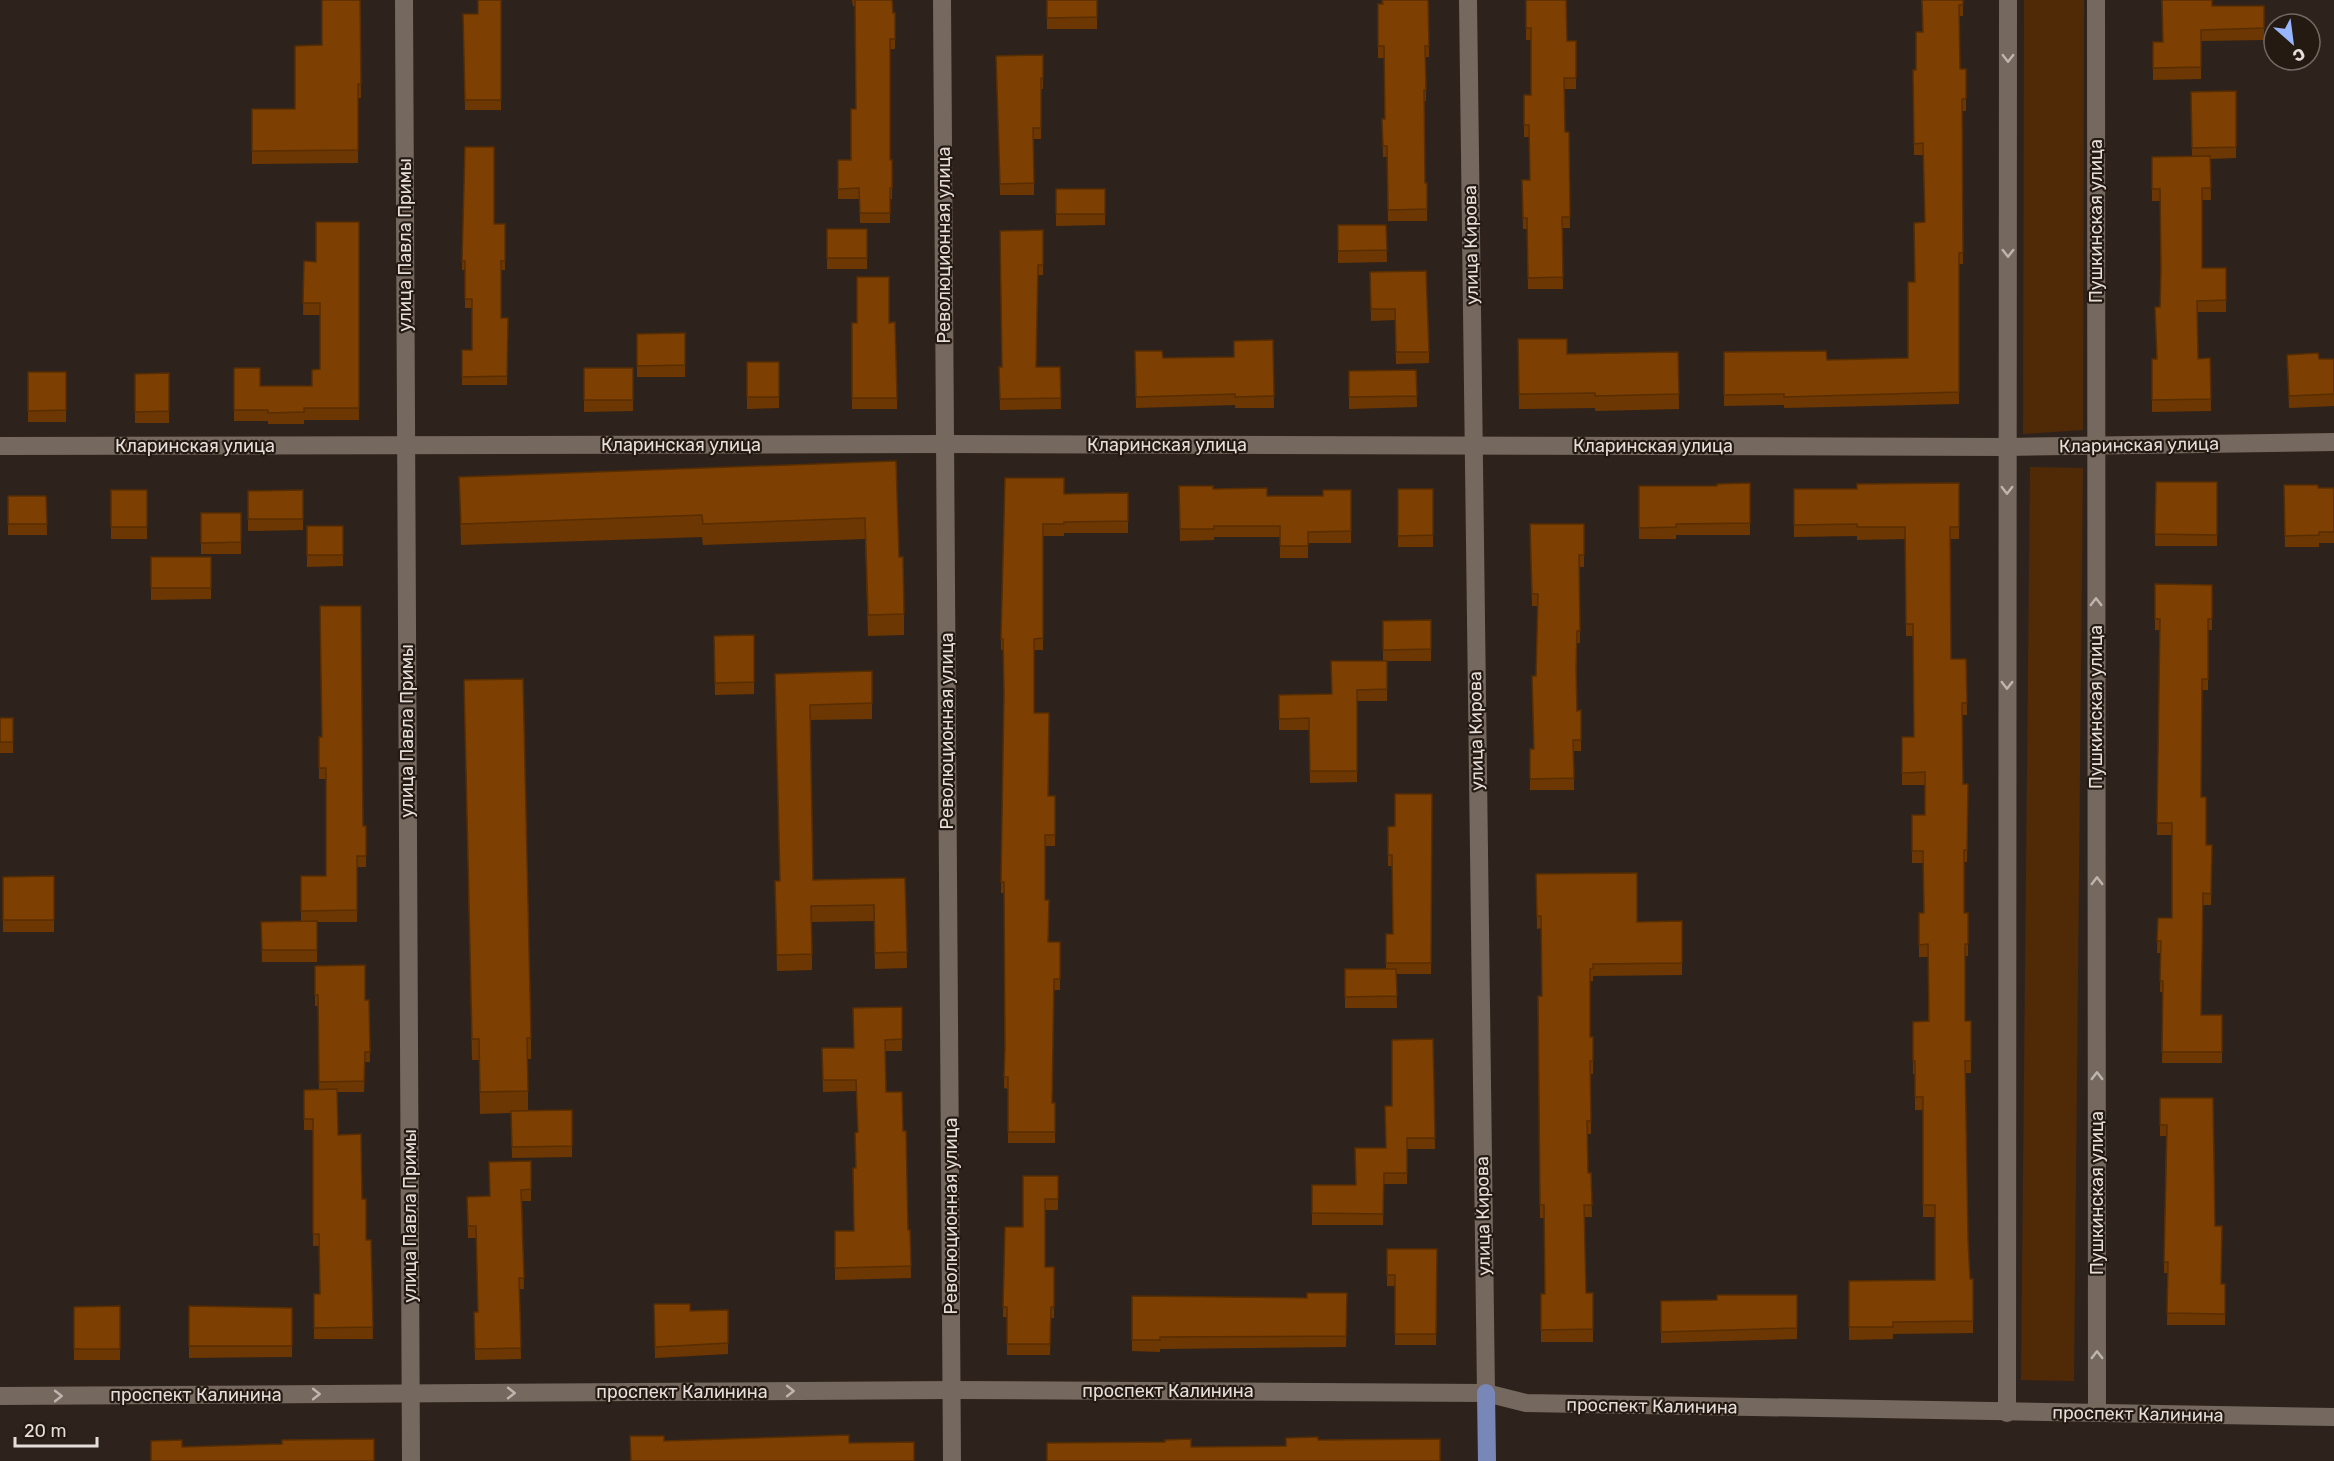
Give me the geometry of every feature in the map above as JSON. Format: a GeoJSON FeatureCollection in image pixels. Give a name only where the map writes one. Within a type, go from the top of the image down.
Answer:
{"type":"FeatureCollection","features":[{"type":"Feature","properties":{"kind":"main road","name":"улица Кирова"},"geometry":{"type":"LineString","coordinates":[[1486,1393],[1487,1461]]}},
{"type":"Feature","properties":{"kind":"street","name":"улица Павла Примы"},"geometry":{"type":"LineString","coordinates":[[404,0],[411,1461]]}},
{"type":"Feature","properties":{"kind":"street","name":"Революционная улица"},"geometry":{"type":"LineString","coordinates":[[942,0],[952,1461]]}},
{"type":"Feature","properties":{"kind":"street","name":"улица Кирова"},"geometry":{"type":"LineString","coordinates":[[1468,0],[1486,1393]]}},
{"type":"Feature","properties":{"kind":"street"},"geometry":{"type":"LineString","coordinates":[[2007,1413],[2008,0]]}},
{"type":"Feature","properties":{"kind":"street","name":"Пушкинская улица"},"geometry":{"type":"LineString","coordinates":[[2096,0],[2097,1413]]}},
{"type":"Feature","properties":{"kind":"street","name":"Кларинская улица"},"geometry":{"type":"LineString","coordinates":[[0,446],[945,444],[2007,447],[2334,442]]}},
{"type":"Feature","properties":{"kind":"street","name":"проспект Калинина"},"geometry":{"type":"LineString","coordinates":[[0,1396],[952,1390],[1486,1393],[1526,1403],[2334,1418]]}},
{"type":"Feature","properties":{"kind":"shaded area"},"geometry":{"type":"Polygon","coordinates":[[[2024,0],[2084,0],[2083,430],[2023,434],[2024,0]]]}},
{"type":"Feature","properties":{"kind":"shaded area"},"geometry":{"type":"Polygon","coordinates":[[[2030,467],[2083,468],[2074,1381],[2021,1380],[2030,467]]]}},
{"type":"Feature","properties":{"kind":"building"},"geometry":{"type":"Polygon","coordinates":[[[322,0],[360,0],[361,84],[358,84],[358,150],[252,151],[252,109],[295,109],[295,46],[322,45],[322,0]]]}},
{"type":"Feature","properties":{"kind":"building"},"geometry":{"type":"Polygon","coordinates":[[[478,0],[501,0],[501,100],[465,100],[463,14],[478,14],[478,0]]]}},
{"type":"Feature","properties":{"kind":"building"},"geometry":{"type":"Polygon","coordinates":[[[855,0],[892,0],[893,13],[895,13],[895,39],[890,39],[892,188],[890,188],[890,213],[860,213],[859,188],[838,189],[838,160],[851,160],[851,109],[856,109],[855,0]]]}},
{"type":"Feature","properties":{"kind":"building"},"geometry":{"type":"Polygon","coordinates":[[[1047,0],[1097,0],[1097,17],[1047,18],[1047,0]]]}},
{"type":"Feature","properties":{"kind":"building"},"geometry":{"type":"Polygon","coordinates":[[[1382,0],[1428,0],[1429,46],[1425,46],[1426,90],[1424,90],[1427,209],[1388,210],[1387,146],[1383,146],[1382,119],[1385,119],[1384,46],[1378,46],[1378,4],[1383,4],[1382,0]]]}},
{"type":"Feature","properties":{"kind":"building"},"geometry":{"type":"Polygon","coordinates":[[[1526,0],[1566,0],[1567,41],[1576,41],[1576,78],[1564,78],[1565,132],[1569,132],[1570,217],[1562,217],[1563,277],[1528,278],[1527,218],[1523,218],[1522,180],[1530,180],[1529,125],[1524,125],[1524,95],[1531,95],[1531,28],[1526,28],[1526,0]]]}},
{"type":"Feature","properties":{"kind":"building"},"geometry":{"type":"Polygon","coordinates":[[[1922,0],[1963,0],[1963,5],[1959,5],[1960,69],[1966,69],[1966,99],[1962,99],[1963,253],[1959,253],[1959,392],[1784,397],[1784,394],[1724,395],[1724,352],[1826,351],[1827,360],[1908,358],[1908,282],[1915,282],[1914,223],[1925,222],[1923,143],[1914,144],[1913,70],[1916,70],[1916,32],[1923,32],[1922,0]]]}},
{"type":"Feature","properties":{"kind":"building"},"geometry":{"type":"Polygon","coordinates":[[[2162,0],[2212,0],[2212,6],[2264,6],[2262,28],[2201,30],[2201,67],[2153,68],[2153,42],[2163,42],[2162,0]]]}},
{"type":"Feature","properties":{"kind":"building"},"geometry":{"type":"Polygon","coordinates":[[[1043,55],[1041,128],[1033,128],[1034,183],[1000,184],[996,56],[1043,55]]]}},
{"type":"Feature","properties":{"kind":"building"},"geometry":{"type":"Polygon","coordinates":[[[2236,91],[2236,147],[2192,148],[2191,92],[2236,91]]]}},
{"type":"Feature","properties":{"kind":"building"},"geometry":{"type":"Polygon","coordinates":[[[465,147],[494,147],[494,224],[505,224],[505,261],[501,261],[501,318],[508,318],[507,376],[462,377],[462,350],[472,350],[472,299],[465,299],[465,261],[462,261],[465,147]]]}},
{"type":"Feature","properties":{"kind":"building"},"geometry":{"type":"Polygon","coordinates":[[[2210,156],[2211,188],[2202,188],[2202,268],[2226,268],[2226,300],[2197,301],[2198,359],[2210,358],[2211,399],[2152,400],[2152,359],[2157,359],[2155,307],[2160,307],[2161,269],[2160,189],[2152,189],[2152,157],[2210,156]]]}},
{"type":"Feature","properties":{"kind":"building"},"geometry":{"type":"Polygon","coordinates":[[[1056,189],[1105,189],[1105,214],[1056,214],[1056,189]]]}},
{"type":"Feature","properties":{"kind":"building"},"geometry":{"type":"Polygon","coordinates":[[[316,222],[359,222],[359,408],[304,408],[304,412],[268,413],[268,410],[234,410],[234,368],[260,368],[260,386],[312,386],[312,370],[320,369],[320,303],[303,303],[304,261],[316,262],[316,222]]]}},
{"type":"Feature","properties":{"kind":"building"},"geometry":{"type":"Polygon","coordinates":[[[1338,225],[1386,225],[1387,250],[1338,251],[1338,225]]]}},
{"type":"Feature","properties":{"kind":"building"},"geometry":{"type":"Polygon","coordinates":[[[827,229],[867,229],[867,258],[827,258],[827,229]]]}},
{"type":"Feature","properties":{"kind":"building"},"geometry":{"type":"Polygon","coordinates":[[[1043,230],[1043,265],[1038,265],[1036,367],[1060,367],[1061,398],[1000,399],[999,367],[1002,367],[1000,231],[1043,230]]]}},
{"type":"Feature","properties":{"kind":"building"},"geometry":{"type":"Polygon","coordinates":[[[1426,271],[1429,352],[1396,352],[1395,309],[1371,309],[1370,272],[1426,271]]]}},
{"type":"Feature","properties":{"kind":"building"},"geometry":{"type":"Polygon","coordinates":[[[857,277],[889,277],[889,323],[895,322],[897,398],[852,398],[852,323],[857,323],[857,277]]]}},
{"type":"Feature","properties":{"kind":"building"},"geometry":{"type":"Polygon","coordinates":[[[685,333],[685,365],[637,366],[637,334],[685,333]]]}},
{"type":"Feature","properties":{"kind":"building"},"geometry":{"type":"Polygon","coordinates":[[[1518,339],[1567,339],[1567,354],[1678,352],[1679,394],[1595,396],[1595,393],[1519,394],[1518,339]]]}},
{"type":"Feature","properties":{"kind":"building"},"geometry":{"type":"Polygon","coordinates":[[[1273,340],[1274,396],[1235,397],[1235,394],[1136,397],[1135,351],[1162,351],[1163,358],[1234,357],[1234,341],[1273,340]]]}},
{"type":"Feature","properties":{"kind":"building"},"geometry":{"type":"Polygon","coordinates":[[[2318,353],[2319,359],[2334,359],[2334,394],[2289,396],[2287,355],[2318,353]]]}},
{"type":"Feature","properties":{"kind":"building"},"geometry":{"type":"Polygon","coordinates":[[[747,362],[779,362],[779,397],[747,397],[747,362]]]}},
{"type":"Feature","properties":{"kind":"building"},"geometry":{"type":"Polygon","coordinates":[[[584,368],[633,368],[633,400],[584,400],[584,368]]]}},
{"type":"Feature","properties":{"kind":"building"},"geometry":{"type":"Polygon","coordinates":[[[1416,370],[1417,396],[1349,397],[1349,371],[1416,370]]]}},
{"type":"Feature","properties":{"kind":"building"},"geometry":{"type":"Polygon","coordinates":[[[28,372],[66,372],[66,410],[28,411],[28,372]]]}},
{"type":"Feature","properties":{"kind":"building"},"geometry":{"type":"Polygon","coordinates":[[[169,373],[169,411],[135,412],[135,374],[169,373]]]}},
{"type":"Feature","properties":{"kind":"building"},"geometry":{"type":"Polygon","coordinates":[[[896,461],[899,557],[903,557],[904,614],[868,615],[865,518],[703,524],[702,515],[461,524],[459,477],[896,461]]]}},
{"type":"Feature","properties":{"kind":"building"},"geometry":{"type":"Polygon","coordinates":[[[1005,478],[1064,478],[1064,494],[1128,493],[1128,521],[1043,524],[1043,638],[1034,639],[1034,713],[1049,713],[1048,796],[1055,796],[1055,835],[1045,835],[1045,900],[1049,900],[1048,942],[1060,942],[1060,979],[1054,979],[1052,1103],[1055,1103],[1055,1132],[1008,1132],[1008,1077],[1004,1077],[1004,882],[1001,882],[1004,693],[1003,639],[1001,639],[1005,478]]]}},
{"type":"Feature","properties":{"kind":"building"},"geometry":{"type":"Polygon","coordinates":[[[2156,482],[2217,482],[2217,535],[2155,534],[2156,482]]]}},
{"type":"Feature","properties":{"kind":"building"},"geometry":{"type":"Polygon","coordinates":[[[1750,483],[1750,523],[1676,524],[1676,527],[1639,528],[1639,486],[1717,486],[1717,484],[1750,483]]]}},
{"type":"Feature","properties":{"kind":"building"},"geometry":{"type":"Polygon","coordinates":[[[1959,483],[1959,527],[1950,527],[1951,659],[1966,659],[1967,703],[1962,703],[1963,784],[1968,784],[1967,850],[1964,850],[1964,913],[1968,913],[1968,944],[1965,944],[1965,1021],[1971,1021],[1971,1061],[1965,1061],[1968,1240],[1970,1279],[1973,1279],[1973,1321],[1893,1322],[1893,1327],[1849,1327],[1849,1281],[1935,1280],[1935,1205],[1923,1205],[1923,1097],[1915,1097],[1915,1061],[1913,1061],[1913,1022],[1929,1021],[1928,944],[1919,945],[1919,913],[1924,913],[1923,851],[1912,851],[1912,815],[1925,815],[1925,772],[1902,773],[1902,737],[1914,737],[1913,624],[1906,624],[1905,527],[1857,527],[1857,524],[1794,525],[1794,489],[1857,489],[1857,484],[1959,483]]]}},
{"type":"Feature","properties":{"kind":"building"},"geometry":{"type":"Polygon","coordinates":[[[2284,485],[2318,485],[2318,488],[2334,488],[2334,532],[2285,536],[2284,485]]]}},
{"type":"Feature","properties":{"kind":"building"},"geometry":{"type":"Polygon","coordinates":[[[1179,486],[1213,486],[1213,489],[1267,488],[1267,496],[1323,496],[1323,490],[1351,490],[1351,531],[1308,532],[1308,546],[1280,546],[1280,526],[1214,526],[1214,529],[1180,529],[1179,486]]]}},
{"type":"Feature","properties":{"kind":"building"},"geometry":{"type":"Polygon","coordinates":[[[1398,489],[1433,489],[1433,535],[1398,536],[1398,489]]]}},
{"type":"Feature","properties":{"kind":"building"},"geometry":{"type":"Polygon","coordinates":[[[111,490],[147,490],[147,527],[111,527],[111,490]]]}},
{"type":"Feature","properties":{"kind":"building"},"geometry":{"type":"Polygon","coordinates":[[[303,490],[303,519],[248,519],[248,491],[303,490]]]}},
{"type":"Feature","properties":{"kind":"building"},"geometry":{"type":"Polygon","coordinates":[[[8,496],[46,496],[47,524],[8,524],[8,496]]]}},
{"type":"Feature","properties":{"kind":"building"},"geometry":{"type":"Polygon","coordinates":[[[201,513],[241,513],[241,542],[201,543],[201,513]]]}},
{"type":"Feature","properties":{"kind":"building"},"geometry":{"type":"Polygon","coordinates":[[[1530,524],[1584,524],[1584,555],[1579,555],[1580,631],[1577,631],[1576,668],[1577,711],[1581,710],[1581,740],[1573,740],[1574,778],[1530,779],[1530,749],[1534,749],[1532,676],[1536,676],[1538,594],[1532,594],[1530,524]]]}},
{"type":"Feature","properties":{"kind":"building"},"geometry":{"type":"Polygon","coordinates":[[[307,526],[343,526],[343,555],[307,555],[307,526]]]}},
{"type":"Feature","properties":{"kind":"building"},"geometry":{"type":"Polygon","coordinates":[[[151,557],[211,557],[211,588],[151,588],[151,557]]]}},
{"type":"Feature","properties":{"kind":"building"},"geometry":{"type":"Polygon","coordinates":[[[2155,584],[2212,585],[2212,619],[2208,619],[2208,679],[2202,679],[2201,797],[2206,797],[2206,845],[2212,845],[2211,894],[2203,893],[2201,1015],[2222,1015],[2222,1052],[2162,1052],[2163,981],[2160,981],[2161,941],[2157,941],[2158,918],[2172,918],[2172,823],[2157,823],[2160,619],[2155,619],[2155,584]]]}},
{"type":"Feature","properties":{"kind":"building"},"geometry":{"type":"Polygon","coordinates":[[[320,606],[361,606],[363,826],[366,826],[366,856],[357,856],[357,910],[301,911],[301,876],[326,876],[326,768],[319,768],[319,737],[322,737],[320,606]]]}},
{"type":"Feature","properties":{"kind":"building"},"geometry":{"type":"Polygon","coordinates":[[[1431,620],[1431,649],[1383,650],[1383,621],[1431,620]]]}},
{"type":"Feature","properties":{"kind":"building"},"geometry":{"type":"Polygon","coordinates":[[[754,635],[754,682],[715,683],[714,636],[754,635]]]}},
{"type":"Feature","properties":{"kind":"building"},"geometry":{"type":"Polygon","coordinates":[[[1331,661],[1387,661],[1387,689],[1357,690],[1357,771],[1310,771],[1309,718],[1279,719],[1279,695],[1332,694],[1331,661]]]}},
{"type":"Feature","properties":{"kind":"building"},"geometry":{"type":"Polygon","coordinates":[[[872,671],[872,703],[810,705],[813,880],[905,878],[907,952],[875,953],[874,905],[811,906],[812,954],[777,955],[775,881],[780,881],[775,674],[872,671]]]}},
{"type":"Feature","properties":{"kind":"building"},"geometry":{"type":"Polygon","coordinates":[[[523,679],[531,1038],[527,1038],[528,1091],[480,1092],[479,1039],[472,1039],[464,680],[523,679]]]}},
{"type":"Feature","properties":{"kind":"building"},"geometry":{"type":"Polygon","coordinates":[[[0,718],[13,718],[13,742],[0,742],[0,718]]]}},
{"type":"Feature","properties":{"kind":"building"},"geometry":{"type":"Polygon","coordinates":[[[1395,794],[1432,794],[1431,963],[1386,963],[1386,934],[1393,934],[1392,855],[1388,855],[1388,827],[1395,826],[1395,794]]]}},
{"type":"Feature","properties":{"kind":"building"},"geometry":{"type":"Polygon","coordinates":[[[1637,873],[1637,922],[1682,921],[1682,963],[1593,964],[1593,968],[1590,969],[1590,1037],[1593,1037],[1593,1061],[1590,1061],[1591,1121],[1587,1121],[1588,1173],[1591,1173],[1592,1205],[1584,1205],[1586,1293],[1593,1293],[1593,1329],[1541,1330],[1541,1294],[1545,1294],[1544,1205],[1540,1205],[1538,996],[1542,996],[1541,916],[1537,916],[1536,874],[1637,873]]]}},
{"type":"Feature","properties":{"kind":"building"},"geometry":{"type":"Polygon","coordinates":[[[54,876],[54,920],[3,920],[3,877],[54,876]]]}},
{"type":"Feature","properties":{"kind":"building"},"geometry":{"type":"Polygon","coordinates":[[[317,921],[317,950],[262,950],[261,922],[317,921]]]}},
{"type":"Feature","properties":{"kind":"building"},"geometry":{"type":"Polygon","coordinates":[[[365,965],[365,1000],[369,1000],[370,1052],[365,1052],[364,1081],[319,1082],[318,995],[315,995],[315,966],[365,965]]]}},
{"type":"Feature","properties":{"kind":"building"},"geometry":{"type":"Polygon","coordinates":[[[1345,969],[1396,969],[1397,996],[1345,997],[1345,969]]]}},
{"type":"Feature","properties":{"kind":"building"},"geometry":{"type":"Polygon","coordinates":[[[902,1007],[902,1039],[885,1040],[886,1092],[902,1092],[903,1131],[906,1131],[911,1266],[835,1268],[835,1231],[854,1231],[853,1168],[856,1168],[855,1133],[858,1132],[856,1080],[823,1080],[822,1048],[854,1048],[853,1008],[902,1007]]]}},
{"type":"Feature","properties":{"kind":"building"},"geometry":{"type":"Polygon","coordinates":[[[1433,1039],[1435,1138],[1407,1138],[1407,1173],[1384,1173],[1383,1214],[1312,1213],[1312,1185],[1356,1185],[1355,1148],[1386,1148],[1385,1106],[1392,1106],[1392,1040],[1433,1039]]]}},
{"type":"Feature","properties":{"kind":"building"},"geometry":{"type":"Polygon","coordinates":[[[337,1089],[338,1135],[361,1134],[362,1199],[366,1199],[366,1240],[371,1240],[373,1327],[314,1328],[314,1294],[320,1294],[319,1234],[313,1234],[313,1119],[304,1119],[304,1090],[337,1089]]]}},
{"type":"Feature","properties":{"kind":"building"},"geometry":{"type":"Polygon","coordinates":[[[2160,1098],[2213,1098],[2215,1226],[2222,1226],[2221,1284],[2225,1284],[2225,1314],[2167,1313],[2168,1262],[2164,1262],[2167,1125],[2160,1125],[2160,1098]]]}},
{"type":"Feature","properties":{"kind":"building"},"geometry":{"type":"Polygon","coordinates":[[[572,1110],[572,1146],[512,1147],[511,1111],[572,1110]]]}},
{"type":"Feature","properties":{"kind":"building"},"geometry":{"type":"Polygon","coordinates":[[[531,1161],[531,1189],[521,1190],[524,1278],[519,1278],[521,1348],[475,1349],[474,1312],[478,1312],[476,1226],[468,1226],[467,1197],[490,1196],[489,1162],[531,1161]]]}},
{"type":"Feature","properties":{"kind":"building"},"geometry":{"type":"Polygon","coordinates":[[[1023,1176],[1058,1176],[1058,1199],[1045,1199],[1045,1267],[1054,1267],[1054,1307],[1051,1307],[1050,1344],[1007,1344],[1007,1307],[1003,1307],[1005,1227],[1023,1227],[1023,1176]]]}},
{"type":"Feature","properties":{"kind":"building"},"geometry":{"type":"Polygon","coordinates":[[[1387,1249],[1437,1249],[1436,1334],[1395,1334],[1395,1275],[1387,1275],[1387,1249]]]}},
{"type":"Feature","properties":{"kind":"building"},"geometry":{"type":"Polygon","coordinates":[[[1307,1293],[1347,1293],[1346,1336],[1160,1337],[1160,1340],[1132,1340],[1132,1296],[1307,1298],[1307,1293]]]}},
{"type":"Feature","properties":{"kind":"building"},"geometry":{"type":"Polygon","coordinates":[[[1717,1295],[1797,1295],[1797,1328],[1661,1332],[1661,1301],[1717,1300],[1717,1295]]]}},
{"type":"Feature","properties":{"kind":"building"},"geometry":{"type":"Polygon","coordinates":[[[654,1304],[690,1304],[690,1311],[728,1310],[728,1343],[655,1347],[654,1304]]]}},
{"type":"Feature","properties":{"kind":"building"},"geometry":{"type":"Polygon","coordinates":[[[120,1306],[120,1349],[74,1349],[74,1307],[120,1306]]]}},
{"type":"Feature","properties":{"kind":"building"},"geometry":{"type":"Polygon","coordinates":[[[189,1306],[292,1308],[292,1346],[189,1346],[189,1306]]]}},
{"type":"Feature","properties":{"kind":"building"},"geometry":{"type":"Polygon","coordinates":[[[849,1435],[849,1443],[914,1442],[914,1461],[631,1461],[630,1436],[664,1436],[664,1441],[849,1435]]]}},
{"type":"Feature","properties":{"kind":"building"},"geometry":{"type":"Polygon","coordinates":[[[1318,1437],[1318,1440],[1440,1439],[1440,1461],[1047,1461],[1047,1443],[1165,1442],[1165,1440],[1191,1439],[1191,1447],[1286,1446],[1286,1438],[1318,1437]]]}},
{"type":"Feature","properties":{"kind":"building"},"geometry":{"type":"Polygon","coordinates":[[[374,1439],[374,1461],[151,1461],[151,1441],[182,1440],[182,1447],[282,1444],[282,1440],[374,1439]]]}}]}
